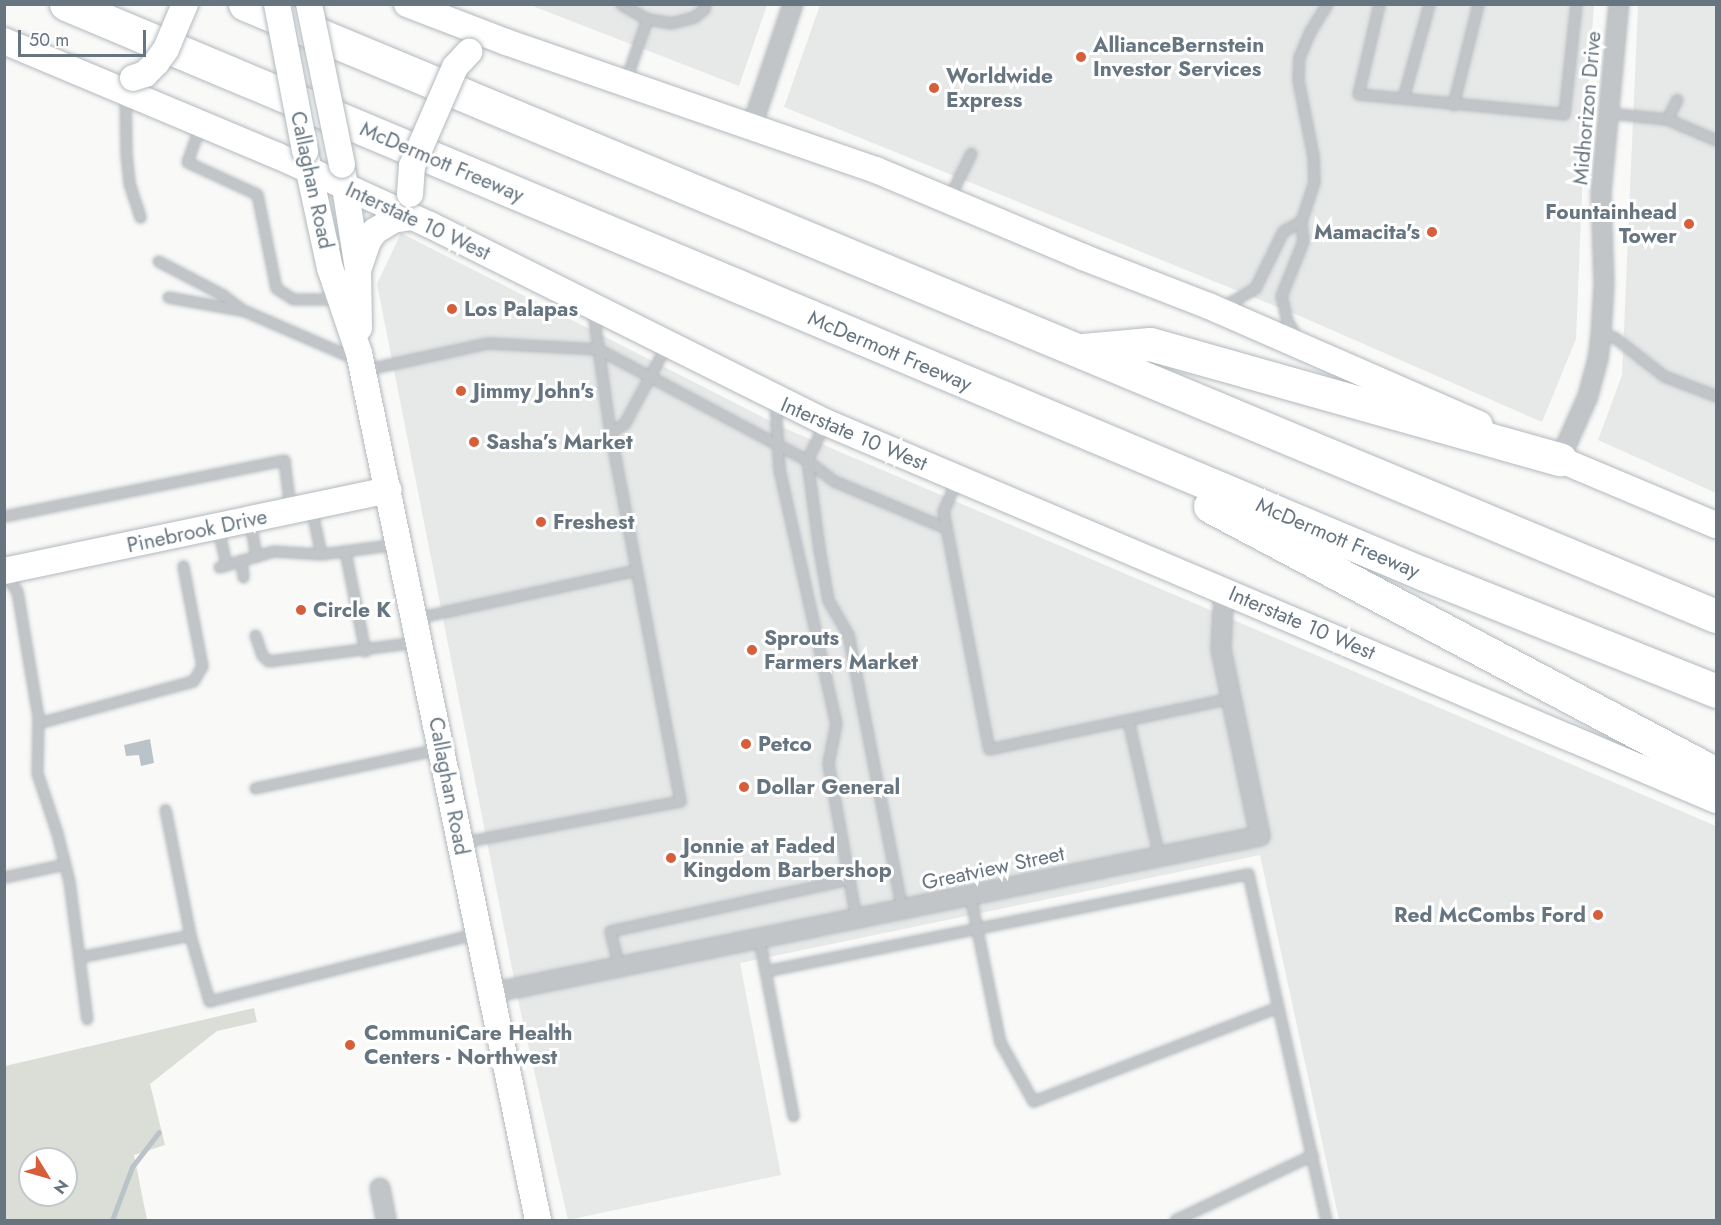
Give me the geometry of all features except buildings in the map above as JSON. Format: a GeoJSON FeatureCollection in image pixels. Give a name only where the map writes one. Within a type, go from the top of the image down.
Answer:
{"type":"FeatureCollection","features":[{"type":"Feature","properties":{"kind":"highway","name":"McDermott Freeway"},"geometry":{"type":"LineString","coordinates":[[66,4],[1424,574],[1716,690]]}},
{"type":"Feature","properties":{"kind":"highway"},"geometry":{"type":"LineString","coordinates":[[245,4],[1716,616]]}},
{"type":"Feature","properties":{"kind":"highway"},"geometry":{"type":"LineString","coordinates":[[1078,350],[1150,344],[1560,459]]}},
{"type":"Feature","properties":{"kind":"highway"},"geometry":{"type":"LineString","coordinates":[[1015,403],[1716,774]]}},
{"type":"Feature","properties":{"kind":"main road"},"geometry":{"type":"LineString","coordinates":[[121,84],[145,74],[156,63],[166,49],[185,4]]}},
{"type":"Feature","properties":{"kind":"main road","name":"Callaghan Road"},"geometry":{"type":"LineString","coordinates":[[277,4],[330,268],[361,361],[389,490],[538,1221]]}},
{"type":"Feature","properties":{"kind":"main road","name":"Callaghan Road"},"geometry":{"type":"LineString","coordinates":[[309,4],[343,176],[358,270],[361,361]]}},
{"type":"Feature","properties":{"kind":"main road"},"geometry":{"type":"LineString","coordinates":[[407,4],[506,42],[876,170],[1209,306],[1560,459],[1715,520]]}},
{"type":"Feature","properties":{"kind":"main road","name":"Interstate 10 West"},"geometry":{"type":"LineString","coordinates":[[5,42],[121,84],[200,124],[307,160],[343,176],[417,212],[592,306],[774,399],[825,422],[1716,800]]}},
{"type":"Feature","properties":{"kind":"main road"},"geometry":{"type":"LineString","coordinates":[[358,270],[368,241],[375,231],[393,220],[417,212],[412,166],[455,66],[469,52],[484,45],[506,42]]}},
{"type":"Feature","properties":{"kind":"main road","name":"Pinebrook Drive"},"geometry":{"type":"LineString","coordinates":[[4,573],[389,490]]}},
{"type":"Feature","properties":{"kind":"street"},"geometry":{"type":"LineString","coordinates":[[752,126],[793,4]]}},
{"type":"Feature","properties":{"kind":"street","name":"Midhorizon Drive"},"geometry":{"type":"LineString","coordinates":[[1560,459],[1588,396],[1598,359],[1604,284],[1601,193],[1619,4]]}},
{"type":"Feature","properties":{"kind":"street","name":"Greatview Street"},"geometry":{"type":"LineString","coordinates":[[491,993],[1260,836],[1221,649],[1224,590]]}},
{"type":"Feature","properties":{"kind":"street"},"geometry":{"type":"LineString","coordinates":[[380,1188],[386,1221]]}},
{"type":"Feature","properties":{"kind":"lane"},"geometry":{"type":"LineString","coordinates":[[621,4],[647,19],[671,23],[694,17],[704,9],[705,4]]}},
{"type":"Feature","properties":{"kind":"lane"},"geometry":{"type":"LineString","coordinates":[[1302,346],[1287,321],[1281,296],[1303,242],[1301,221],[1314,182],[1313,156],[1298,80],[1299,57],[1310,31],[1327,4]]}},
{"type":"Feature","properties":{"kind":"lane"},"geometry":{"type":"LineString","coordinates":[[1379,4],[1358,94],[1564,114],[1576,4]]}},
{"type":"Feature","properties":{"kind":"lane"},"geometry":{"type":"LineString","coordinates":[[1403,98],[1429,4]]}},
{"type":"Feature","properties":{"kind":"lane"},"geometry":{"type":"LineString","coordinates":[[1453,105],[1478,4]]}},
{"type":"Feature","properties":{"kind":"lane"},"geometry":{"type":"LineString","coordinates":[[624,83],[647,19]]}},
{"type":"Feature","properties":{"kind":"lane"},"geometry":{"type":"LineString","coordinates":[[121,84],[129,183],[140,217]]}},
{"type":"Feature","properties":{"kind":"lane"},"geometry":{"type":"LineString","coordinates":[[1667,119],[1677,99]]}},
{"type":"Feature","properties":{"kind":"lane"},"geometry":{"type":"LineString","coordinates":[[1609,113],[1667,119],[1716,140]]}},
{"type":"Feature","properties":{"kind":"lane"},"geometry":{"type":"LineString","coordinates":[[200,124],[187,162],[257,194],[276,288],[293,298],[341,299]]}},
{"type":"Feature","properties":{"kind":"lane"},"geometry":{"type":"LineString","coordinates":[[948,200],[971,153]]}},
{"type":"Feature","properties":{"kind":"lane"},"geometry":{"type":"LineString","coordinates":[[1209,306],[1231,302],[1255,288],[1283,231],[1301,221]]}},
{"type":"Feature","properties":{"kind":"lane"},"geometry":{"type":"LineString","coordinates":[[158,261],[223,295],[245,311],[361,361],[488,343],[598,349],[807,460],[834,481],[946,528]]}},
{"type":"Feature","properties":{"kind":"lane"},"geometry":{"type":"LineString","coordinates":[[168,297],[245,311]]}},
{"type":"Feature","properties":{"kind":"lane"},"geometry":{"type":"LineString","coordinates":[[460,842],[680,801],[610,432],[592,306]]}},
{"type":"Feature","properties":{"kind":"lane"},"geometry":{"type":"LineString","coordinates":[[1601,335],[1614,337],[1664,376],[1716,396]]}},
{"type":"Feature","properties":{"kind":"lane"},"geometry":{"type":"LineString","coordinates":[[610,432],[624,424],[667,344]]}},
{"type":"Feature","properties":{"kind":"lane"},"geometry":{"type":"LineString","coordinates":[[774,399],[779,469],[836,723],[828,763],[856,919]]}},
{"type":"Feature","properties":{"kind":"lane"},"geometry":{"type":"LineString","coordinates":[[825,422],[807,460],[828,600],[848,634],[902,909]]}},
{"type":"Feature","properties":{"kind":"lane"},"geometry":{"type":"LineString","coordinates":[[4,516],[284,460],[301,509],[321,554]]}},
{"type":"Feature","properties":{"kind":"lane"},"geometry":{"type":"LineString","coordinates":[[957,478],[943,511],[989,749],[1231,698]]}},
{"type":"Feature","properties":{"kind":"lane"},"geometry":{"type":"LineString","coordinates":[[249,520],[256,556]]}},
{"type":"Feature","properties":{"kind":"lane"},"geometry":{"type":"LineString","coordinates":[[218,526],[223,566],[273,551],[321,554],[399,543]]}},
{"type":"Feature","properties":{"kind":"lane"},"geometry":{"type":"LineString","coordinates":[[345,551],[365,651]]}},
{"type":"Feature","properties":{"kind":"lane"},"geometry":{"type":"LineString","coordinates":[[241,560],[243,577]]}},
{"type":"Feature","properties":{"kind":"lane"},"geometry":{"type":"LineString","coordinates":[[38,723],[193,681],[202,666],[183,566]]}},
{"type":"Feature","properties":{"kind":"lane"},"geometry":{"type":"LineString","coordinates":[[255,635],[262,655],[268,661],[365,651],[417,630],[636,570]]}},
{"type":"Feature","properties":{"kind":"lane"},"geometry":{"type":"LineString","coordinates":[[4,573],[17,591],[38,723],[37,773],[65,864],[87,1019]]}},
{"type":"Feature","properties":{"kind":"lane"},"geometry":{"type":"LineString","coordinates":[[1128,720],[1159,857]]}},
{"type":"Feature","properties":{"kind":"lane"},"geometry":{"type":"LineString","coordinates":[[255,788],[441,748]]}},
{"type":"Feature","properties":{"kind":"lane"},"geometry":{"type":"LineString","coordinates":[[165,809],[190,935],[209,1001],[478,932]]}},
{"type":"Feature","properties":{"kind":"lane"},"geometry":{"type":"LineString","coordinates":[[4,877],[65,864]]}},
{"type":"Feature","properties":{"kind":"lane"},"geometry":{"type":"LineString","coordinates":[[765,971],[1248,874],[1326,1221]]}},
{"type":"Feature","properties":{"kind":"lane"},"geometry":{"type":"LineString","coordinates":[[619,967],[610,931],[849,879]]}},
{"type":"Feature","properties":{"kind":"lane"},"geometry":{"type":"LineString","coordinates":[[970,895],[1000,1042],[1033,1101],[1278,1007]]}},
{"type":"Feature","properties":{"kind":"lane"},"geometry":{"type":"LineString","coordinates":[[79,957],[190,935]]}},
{"type":"Feature","properties":{"kind":"lane"},"geometry":{"type":"LineString","coordinates":[[759,939],[793,1116]]}},
{"type":"Feature","properties":{"kind":"lane"},"geometry":{"type":"LineString","coordinates":[[1175,1221],[1312,1155]]}},
{"type":"Feature","properties":{"kind":"shaded area"},"geometry":{"type":"Polygon","coordinates":[[[530,5],[767,5],[739,86],[530,5]]]}},
{"type":"Feature","properties":{"kind":"shaded area"},"geometry":{"type":"Polygon","coordinates":[[[820,5],[1594,5],[1584,146],[1576,339],[1542,422],[1302,317],[784,107],[820,5]]]}},
{"type":"Feature","properties":{"kind":"shaded area"},"geometry":{"type":"Polygon","coordinates":[[[1638,5],[1716,5],[1716,493],[1598,440],[1622,375],[1638,5]]]}},
{"type":"Feature","properties":{"kind":"shaded area"},"geometry":{"type":"Polygon","coordinates":[[[401,233],[784,428],[1716,826],[1716,1220],[1339,1220],[1260,855],[740,963],[781,1175],[568,1220],[520,1009],[377,284],[401,233]]]}},
{"type":"Feature","properties":{"kind":"shaded area"},"geometry":{"type":"Polygon","coordinates":[[[150,739],[154,763],[141,766],[139,755],[126,756],[124,745],[150,739]]]}},
{"type":"Feature","properties":{"kind":"shaded area"},"geometry":{"type":"Polygon","coordinates":[[[254,1008],[257,1022],[217,1031],[150,1084],[165,1145],[134,1155],[147,1220],[5,1220],[5,1066],[254,1008]]]}},
{"type":"Feature","properties":{"kind":"waterway"},"geometry":{"type":"LineString","coordinates":[[112,1220],[132,1167],[159,1132]]}},
{"type":"Feature","properties":{"kind":"place","name":"AllianceBernstein Investor Services"},"geometry":{"type":"Point","coordinates":[1081,57]}},
{"type":"Feature","properties":{"kind":"place","name":"Worldwide Express"},"geometry":{"type":"Point","coordinates":[934,88]}},
{"type":"Feature","properties":{"kind":"place","name":"Fountainhead Tower"},"geometry":{"type":"Point","coordinates":[1689,224]}},
{"type":"Feature","properties":{"kind":"place","name":"Mamacita's"},"geometry":{"type":"Point","coordinates":[1432,232]}},
{"type":"Feature","properties":{"kind":"place","name":"Los Palapas"},"geometry":{"type":"Point","coordinates":[452,309]}},
{"type":"Feature","properties":{"kind":"place","name":"Jimmy John's"},"geometry":{"type":"Point","coordinates":[461,391]}},
{"type":"Feature","properties":{"kind":"place","name":"Sasha’s Market"},"geometry":{"type":"Point","coordinates":[474,442]}},
{"type":"Feature","properties":{"kind":"place","name":"Freshest"},"geometry":{"type":"Point","coordinates":[541,522]}},
{"type":"Feature","properties":{"kind":"place","name":"Circle K"},"geometry":{"type":"Point","coordinates":[301,610]}},
{"type":"Feature","properties":{"kind":"place","name":"Sprouts Farmers Market"},"geometry":{"type":"Point","coordinates":[752,650]}},
{"type":"Feature","properties":{"kind":"place","name":"Petco"},"geometry":{"type":"Point","coordinates":[746,744]}},
{"type":"Feature","properties":{"kind":"place","name":"Dollar General"},"geometry":{"type":"Point","coordinates":[744,787]}},
{"type":"Feature","properties":{"kind":"place","name":"Jonnie at Faded Kingdom Barbershop"},"geometry":{"type":"Point","coordinates":[671,858]}},
{"type":"Feature","properties":{"kind":"place","name":"Red McCombs Ford"},"geometry":{"type":"Point","coordinates":[1598,915]}},
{"type":"Feature","properties":{"kind":"place","name":"CommuniCare Health Centers - Northwest"},"geometry":{"type":"Point","coordinates":[350,1045]}}]}
